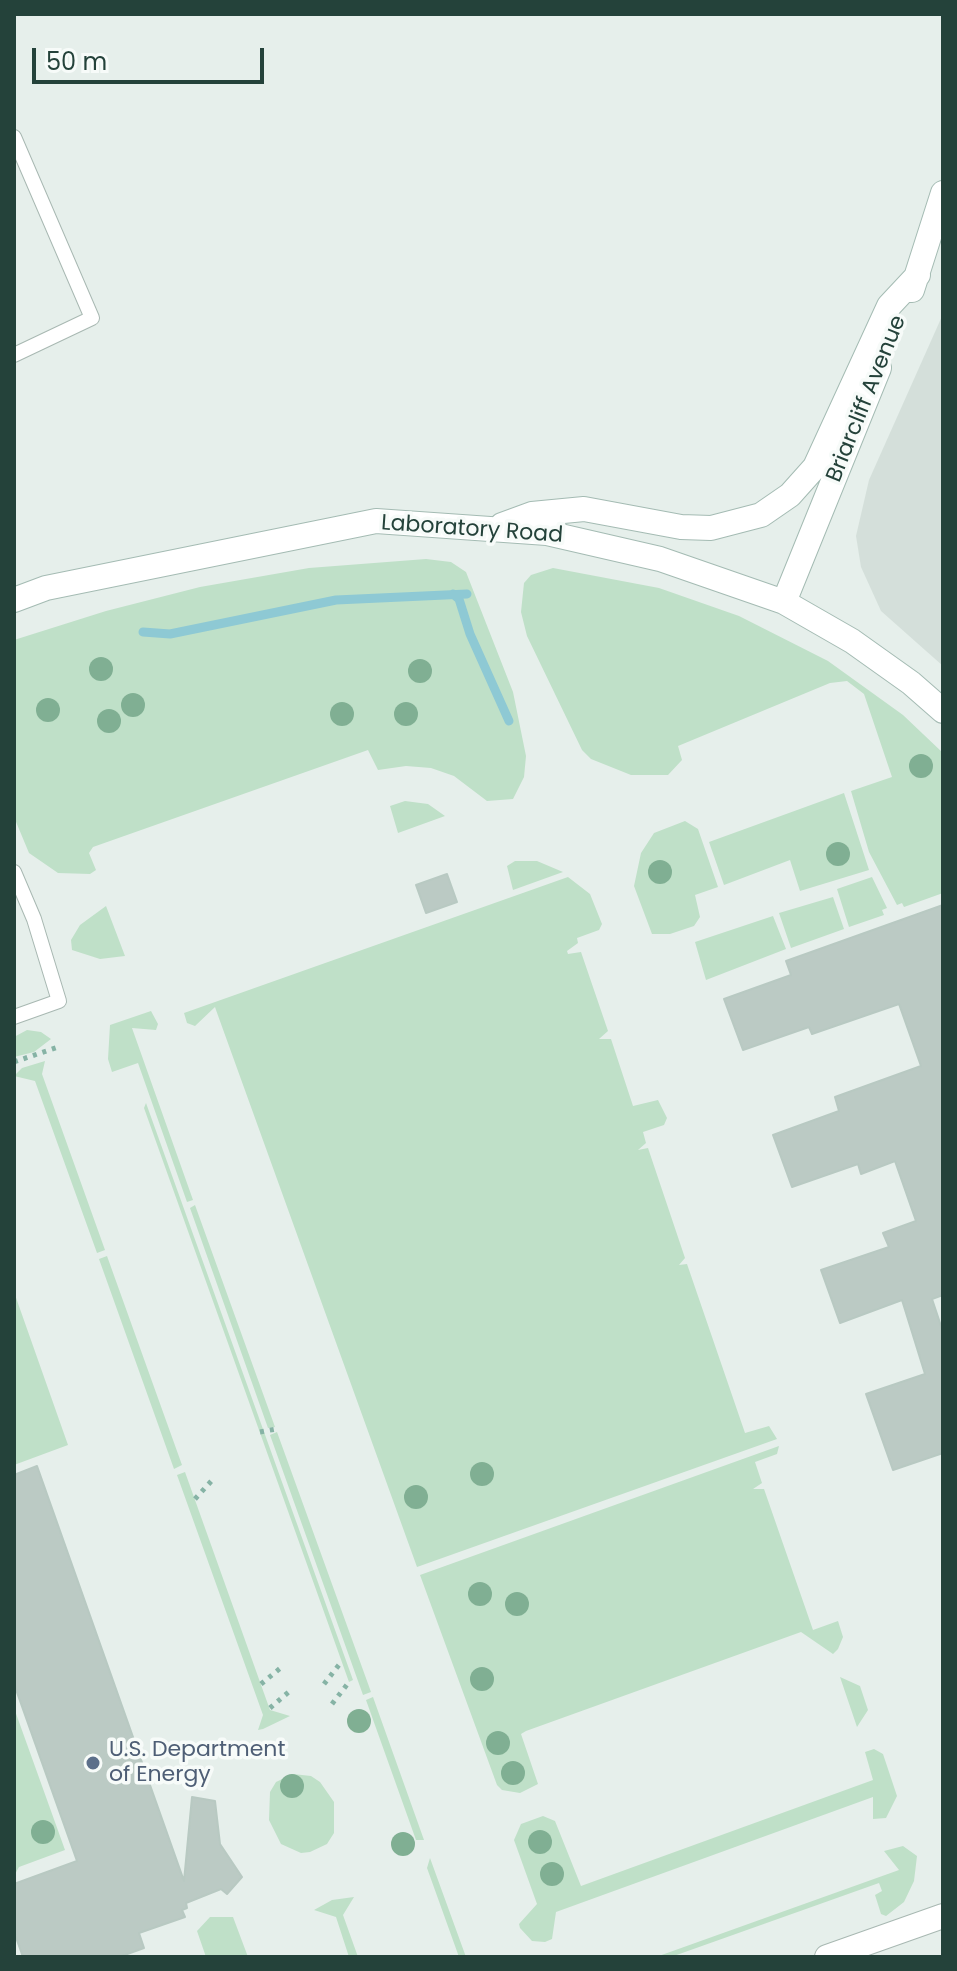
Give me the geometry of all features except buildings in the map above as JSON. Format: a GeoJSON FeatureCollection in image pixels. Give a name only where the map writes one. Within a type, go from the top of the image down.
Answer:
{"type":"FeatureCollection","features":[{"type":"Feature","properties":{"kind":"street","name":"Briarcliff Avenue"},"geometry":{"type":"LineString","coordinates":[[784,602],[918,275],[943,193]]}},
{"type":"Feature","properties":{"kind":"street"},"geometry":{"type":"LineString","coordinates":[[497,528],[532,514],[574,509],[696,528],[743,523],[761,515],[790,495],[815,467],[889,306],[918,275]]}},
{"type":"Feature","properties":{"kind":"street","name":"Laboratory Road"},"geometry":{"type":"LineString","coordinates":[[14,600],[46,588],[376,521],[497,528],[596,542],[660,559],[784,602],[852,641],[943,711]]}},
{"type":"Feature","properties":{"kind":"street"},"geometry":{"type":"LineString","coordinates":[[827,1957],[943,1916]]}},
{"type":"Feature","properties":{"kind":"lane"},"geometry":{"type":"LineString","coordinates":[[14,137],[92,318],[14,355]]}},
{"type":"Feature","properties":{"kind":"lane"},"geometry":{"type":"LineString","coordinates":[[14,872],[34,919],[59,1001],[14,1017]]}},
{"type":"Feature","properties":{"kind":"path"},"geometry":{"type":"LineString","coordinates":[[14,1062],[58,1047]]}},
{"type":"Feature","properties":{"kind":"path"},"geometry":{"type":"LineString","coordinates":[[260,1432],[276,1429]]}},
{"type":"Feature","properties":{"kind":"path"},"geometry":{"type":"LineString","coordinates":[[195,1499],[215,1477]]}},
{"type":"Feature","properties":{"kind":"path"},"geometry":{"type":"LineString","coordinates":[[324,1684],[342,1661]]}},
{"type":"Feature","properties":{"kind":"path"},"geometry":{"type":"LineString","coordinates":[[261,1684],[283,1666]]}},
{"type":"Feature","properties":{"kind":"path"},"geometry":{"type":"LineString","coordinates":[[332,1704],[349,1682]]}},
{"type":"Feature","properties":{"kind":"path"},"geometry":{"type":"LineString","coordinates":[[270,1708],[291,1690]]}},
{"type":"Feature","properties":{"kind":"shaded area"},"geometry":{"type":"Polygon","coordinates":[[[943,314],[943,666],[881,611],[861,567],[856,536],[869,480],[943,314]]]}},
{"type":"Feature","properties":{"kind":"green space"},"geometry":{"type":"Polygon","coordinates":[[[426,559],[451,562],[466,572],[513,692],[526,756],[524,777],[513,799],[487,801],[454,776],[431,768],[406,766],[378,770],[368,750],[93,847],[89,853],[96,870],[90,874],[58,873],[29,853],[14,817],[14,640],[106,611],[200,587],[309,568],[426,559]]]}},
{"type":"Feature","properties":{"kind":"green space"},"geometry":{"type":"Polygon","coordinates":[[[553,568],[659,588],[739,616],[828,661],[903,715],[943,753],[943,893],[904,907],[902,903],[897,905],[869,852],[851,791],[892,777],[864,694],[847,681],[830,683],[678,746],[682,760],[668,775],[631,775],[591,759],[582,750],[527,636],[521,612],[524,583],[531,575],[553,568]]]}},
{"type":"Feature","properties":{"kind":"green space"},"geometry":{"type":"Polygon","coordinates":[[[844,793],[869,870],[800,891],[790,860],[724,885],[709,842],[844,793]]]}},
{"type":"Feature","properties":{"kind":"green space"},"geometry":{"type":"Polygon","coordinates":[[[405,801],[428,804],[445,816],[398,833],[390,806],[405,801]]]}},
{"type":"Feature","properties":{"kind":"green space"},"geometry":{"type":"Polygon","coordinates":[[[685,821],[698,829],[718,887],[695,895],[700,917],[694,926],[670,934],[652,934],[634,886],[641,853],[654,833],[685,821]]]}},
{"type":"Feature","properties":{"kind":"green space"},"geometry":{"type":"Polygon","coordinates":[[[515,861],[537,861],[563,872],[513,890],[507,866],[515,861]]]}},
{"type":"Feature","properties":{"kind":"green space"},"geometry":{"type":"Polygon","coordinates":[[[568,877],[590,894],[602,924],[599,930],[577,938],[578,943],[567,951],[568,954],[581,952],[608,1031],[599,1039],[611,1039],[633,1106],[658,1100],[667,1118],[664,1125],[643,1132],[646,1143],[638,1150],[648,1148],[685,1258],[679,1265],[687,1264],[745,1433],[769,1426],[777,1439],[417,1567],[215,1007],[195,1026],[187,1023],[184,1013],[568,877]]]}},
{"type":"Feature","properties":{"kind":"green space"},"geometry":{"type":"Polygon","coordinates":[[[872,877],[887,908],[882,910],[884,915],[849,927],[837,889],[872,877]]]}},
{"type":"Feature","properties":{"kind":"green space"},"geometry":{"type":"Polygon","coordinates":[[[833,897],[844,929],[791,948],[779,913],[833,897]]]}},
{"type":"Feature","properties":{"kind":"green space"},"geometry":{"type":"Polygon","coordinates":[[[106,906],[125,956],[100,959],[72,950],[71,940],[80,925],[106,906]]]}},
{"type":"Feature","properties":{"kind":"green space"},"geometry":{"type":"Polygon","coordinates":[[[773,916],[786,949],[706,980],[695,942],[773,916]]]}},
{"type":"Feature","properties":{"kind":"green space"},"geometry":{"type":"Polygon","coordinates":[[[151,1011],[158,1024],[156,1030],[132,1028],[193,1200],[187,1202],[138,1063],[112,1072],[108,1059],[110,1025],[151,1011]]]}},
{"type":"Feature","properties":{"kind":"green space"},"geometry":{"type":"Polygon","coordinates":[[[27,1030],[41,1032],[51,1039],[34,1052],[14,1057],[14,1037],[27,1030]]]}},
{"type":"Feature","properties":{"kind":"green space"},"geometry":{"type":"Polygon","coordinates":[[[45,1061],[42,1074],[105,1250],[97,1253],[35,1081],[14,1076],[22,1068],[45,1061]]]}},
{"type":"Feature","properties":{"kind":"green space"},"geometry":{"type":"Polygon","coordinates":[[[146,1103],[353,1680],[349,1682],[144,1108],[146,1103]]]}},
{"type":"Feature","properties":{"kind":"green space"},"geometry":{"type":"Polygon","coordinates":[[[195,1205],[275,1427],[268,1428],[190,1208],[195,1205]]]}},
{"type":"Feature","properties":{"kind":"green space"},"geometry":{"type":"Polygon","coordinates":[[[107,1256],[182,1465],[174,1469],[99,1259],[107,1256]]]}},
{"type":"Feature","properties":{"kind":"green space"},"geometry":{"type":"Polygon","coordinates":[[[14,1292],[68,1445],[14,1465],[14,1292]]]}},
{"type":"Feature","properties":{"kind":"green space"},"geometry":{"type":"Polygon","coordinates":[[[277,1432],[371,1692],[363,1695],[270,1435],[277,1432]]]}},
{"type":"Feature","properties":{"kind":"green space"},"geometry":{"type":"Polygon","coordinates":[[[779,1446],[777,1454],[755,1462],[762,1483],[753,1489],[764,1489],[813,1630],[838,1621],[843,1637],[838,1649],[833,1654],[801,1632],[526,1731],[521,1734],[538,1784],[520,1793],[502,1790],[497,1785],[420,1575],[779,1446]]]}},
{"type":"Feature","properties":{"kind":"green space"},"geometry":{"type":"Polygon","coordinates":[[[185,1472],[270,1710],[290,1716],[263,1729],[258,1730],[263,1715],[177,1475],[185,1472]]]}},
{"type":"Feature","properties":{"kind":"green space"},"geometry":{"type":"Polygon","coordinates":[[[840,1677],[860,1686],[868,1710],[857,1727],[840,1677]]]}},
{"type":"Feature","properties":{"kind":"green space"},"geometry":{"type":"Polygon","coordinates":[[[373,1697],[424,1840],[416,1840],[366,1700],[373,1697]]]}},
{"type":"Feature","properties":{"kind":"green space"},"geometry":{"type":"Polygon","coordinates":[[[14,1708],[65,1850],[19,1867],[14,1876],[14,1708]]]}},
{"type":"Feature","properties":{"kind":"green space"},"geometry":{"type":"Polygon","coordinates":[[[874,1749],[883,1754],[897,1796],[886,1818],[873,1819],[873,1797],[556,1912],[552,1939],[545,1942],[532,1941],[520,1928],[519,1924],[537,1904],[514,1840],[521,1824],[543,1816],[555,1821],[581,1886],[873,1780],[865,1752],[874,1749]]]}},
{"type":"Feature","properties":{"kind":"green space"},"geometry":{"type":"Polygon","coordinates":[[[293,1774],[311,1776],[320,1782],[334,1802],[334,1833],[327,1844],[310,1852],[301,1853],[281,1844],[269,1820],[270,1792],[276,1782],[293,1774]]]}},
{"type":"Feature","properties":{"kind":"green space"},"geometry":{"type":"Polygon","coordinates":[[[903,1846],[917,1856],[914,1881],[904,1902],[886,1916],[881,1914],[875,1895],[882,1891],[879,1883],[671,1957],[656,1957],[899,1870],[884,1851],[903,1846]]]}},
{"type":"Feature","properties":{"kind":"green space"},"geometry":{"type":"Polygon","coordinates":[[[430,1858],[466,1957],[459,1957],[427,1868],[430,1858]]]}},
{"type":"Feature","properties":{"kind":"green space"},"geometry":{"type":"Polygon","coordinates":[[[354,1897],[343,1915],[358,1957],[349,1957],[336,1917],[314,1910],[332,1900],[354,1897]]]}},
{"type":"Feature","properties":{"kind":"green space"},"geometry":{"type":"Polygon","coordinates":[[[210,1917],[233,1917],[248,1957],[206,1957],[197,1931],[210,1917]]]}},
{"type":"Feature","properties":{"kind":"waterway"},"geometry":{"type":"LineString","coordinates":[[453,594],[459,599],[470,634],[509,721]]}},
{"type":"Feature","properties":{"kind":"waterway"},"geometry":{"type":"LineString","coordinates":[[143,632],[170,634],[336,600],[467,594]]}},
{"type":"Feature","properties":{"kind":"place","name":"U.S. Department of Energy"},"geometry":{"type":"Point","coordinates":[93,1763]}}]}
